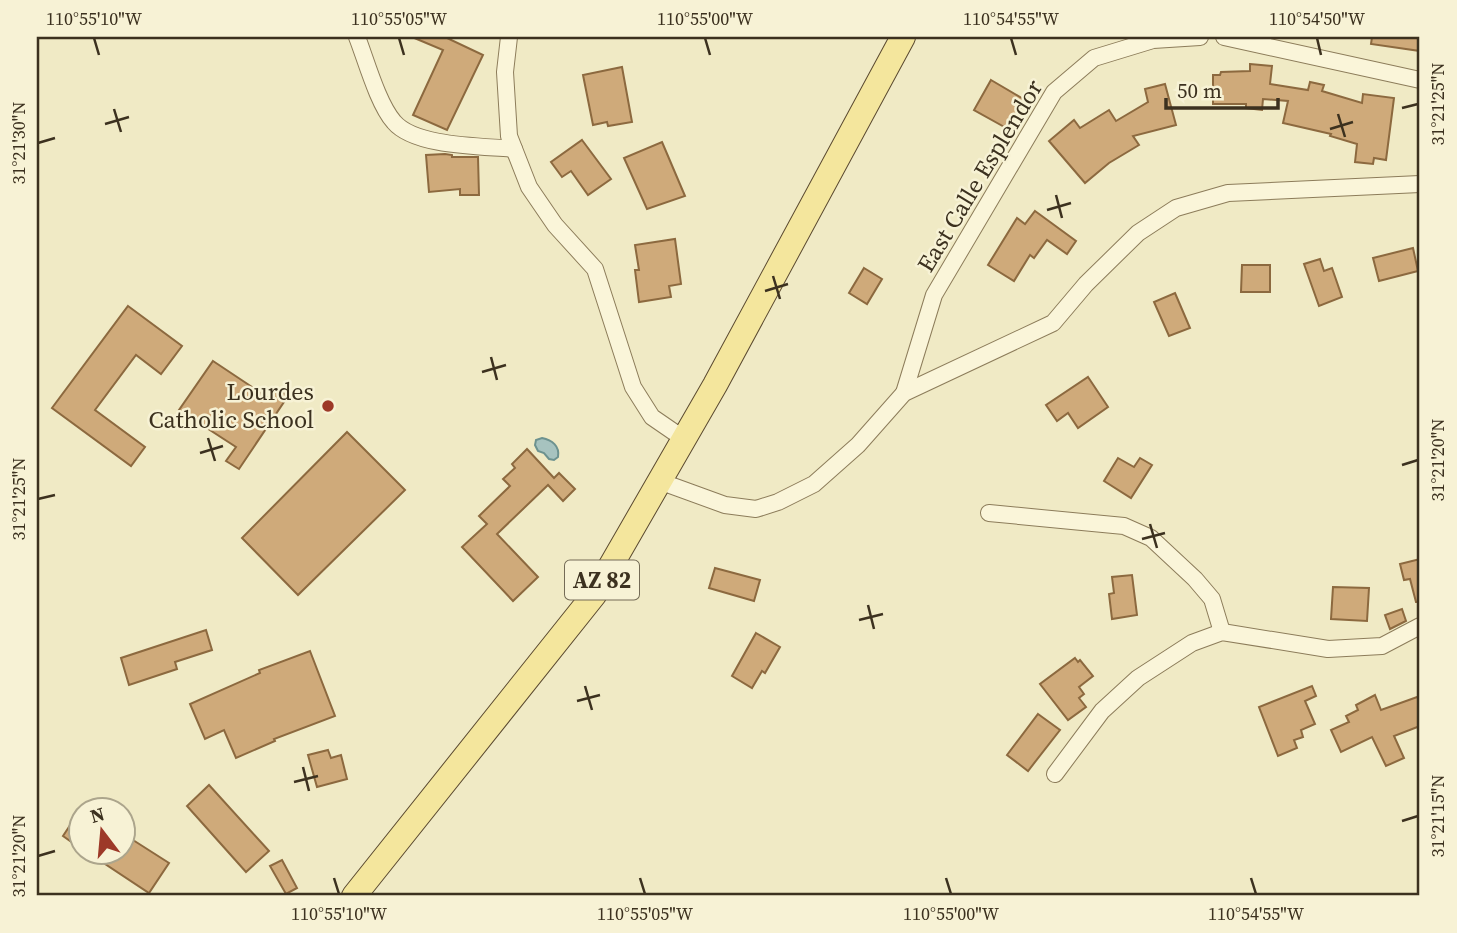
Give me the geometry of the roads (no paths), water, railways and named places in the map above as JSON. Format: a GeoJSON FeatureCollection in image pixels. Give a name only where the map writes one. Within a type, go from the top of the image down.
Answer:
{"type":"FeatureCollection","features":[{"type":"Feature","properties":{"kind":"main road","name":"AZ 82"},"geometry":{"type":"LineString","coordinates":[[354,896],[594,595],[684,439],[903,37]]}},
{"type":"Feature","properties":{"kind":"street"},"geometry":{"type":"LineString","coordinates":[[358,37],[374,84],[394,123],[411,134],[441,142],[514,149]]}},
{"type":"Feature","properties":{"kind":"street"},"geometry":{"type":"LineString","coordinates":[[509,37],[505,72],[509,136],[529,187],[555,225],[595,269],[632,387],[652,417],[684,439]]}},
{"type":"Feature","properties":{"kind":"street","name":"East Calle Esplendor"},"geometry":{"type":"LineString","coordinates":[[904,393],[934,295],[1054,92],[1094,58],[1153,40],[1200,37]]}},
{"type":"Feature","properties":{"kind":"street"},"geometry":{"type":"LineString","coordinates":[[1224,37],[1420,80]]}},
{"type":"Feature","properties":{"kind":"street"},"geometry":{"type":"LineString","coordinates":[[659,481],[725,505],[756,509],[778,502],[814,484],[858,445],[904,393],[1053,323],[1086,284],[1138,233],[1175,208],[1228,193],[1420,184]]}},
{"type":"Feature","properties":{"kind":"street"},"geometry":{"type":"LineString","coordinates":[[989,513],[1124,526],[1151,538],[1195,579],[1212,599],[1222,632]]}},
{"type":"Feature","properties":{"kind":"street"},"geometry":{"type":"LineString","coordinates":[[1055,774],[1102,711],[1138,678],[1192,643],[1222,632],[1328,649],[1382,646],[1420,626]]}},
{"type":"Feature","properties":{"kind":"water"},"geometry":{"type":"Polygon","coordinates":[[[542,438],[556,447],[558,457],[554,460],[538,451],[536,440],[542,438]]]}},
{"type":"Feature","properties":{"kind":"place","name":"Lourdes Catholic School"},"geometry":{"type":"Point","coordinates":[328,406]}}]}
